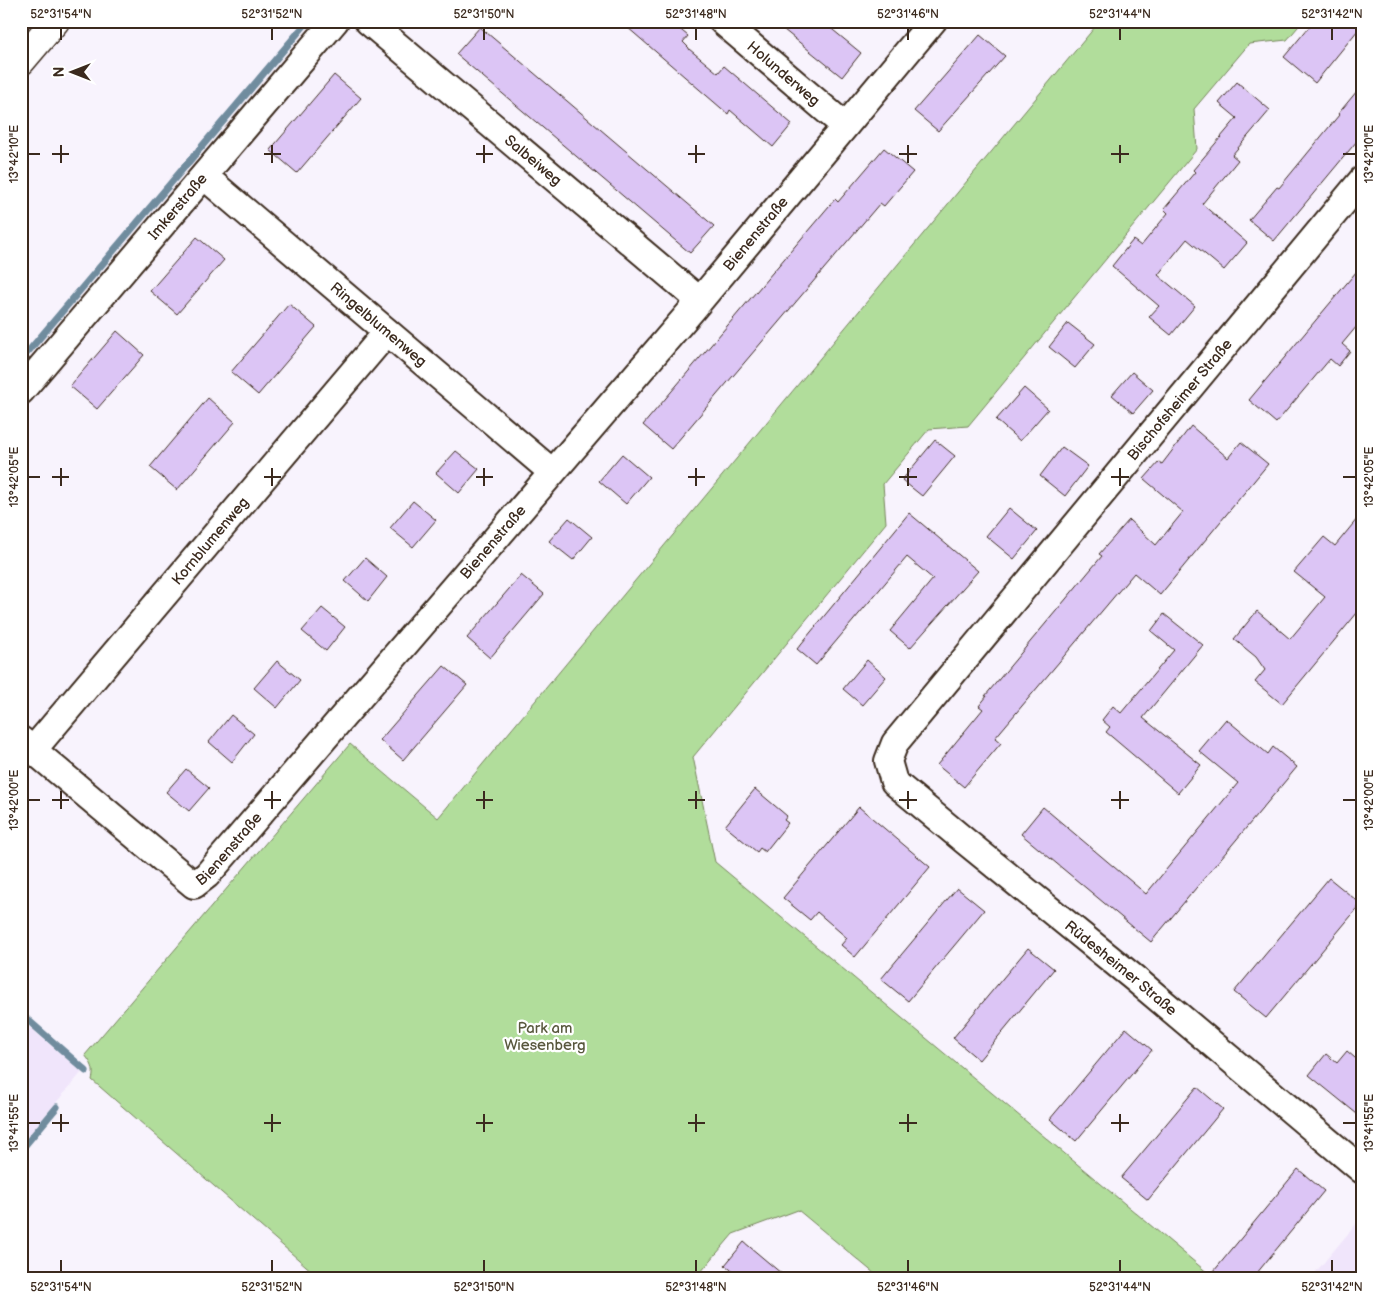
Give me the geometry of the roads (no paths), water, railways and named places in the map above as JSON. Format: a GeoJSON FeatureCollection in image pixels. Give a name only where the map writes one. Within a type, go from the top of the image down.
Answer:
{"type":"FeatureCollection","features":[{"type":"Feature","properties":{"kind":"street"},"geometry":{"type":"LineString","coordinates":[[21,61],[55,21]]}},
{"type":"Feature","properties":{"kind":"street","name":"Imkerstraße"},"geometry":{"type":"LineString","coordinates":[[21,391],[335,21]]}},
{"type":"Feature","properties":{"kind":"street","name":"Salbeiweg"},"geometry":{"type":"LineString","coordinates":[[368,21],[699,300]]}},
{"type":"Feature","properties":{"kind":"street","name":"Holunderweg"},"geometry":{"type":"LineString","coordinates":[[722,21],[845,126]]}},
{"type":"Feature","properties":{"kind":"street","name":"Bienenstraße"},"geometry":{"type":"LineString","coordinates":[[27,745],[194,885],[207,875],[699,300],[933,21]]}},
{"type":"Feature","properties":{"kind":"street","name":"Ringelblumenweg"},"geometry":{"type":"LineString","coordinates":[[204,176],[552,472]]}},
{"type":"Feature","properties":{"kind":"street","name":"Bischofsheimer Straße"},"geometry":{"type":"LineString","coordinates":[[888,761],[895,743],[1362,180]]}},
{"type":"Feature","properties":{"kind":"street","name":"Kornblumenweg"},"geometry":{"type":"LineString","coordinates":[[27,745],[387,332]]}},
{"type":"Feature","properties":{"kind":"street","name":"Rüdesheimer Straße"},"geometry":{"type":"LineString","coordinates":[[888,761],[894,782],[1134,978],[1362,1170]]}},
{"type":"Feature","properties":{"kind":"waterway"},"geometry":{"type":"LineString","coordinates":[[21,360],[308,21]]}},
{"type":"Feature","properties":{"kind":"waterway"},"geometry":{"type":"LineString","coordinates":[[21,1014],[86,1071]]}},
{"type":"Feature","properties":{"kind":"waterway"},"geometry":{"type":"LineString","coordinates":[[21,1150],[57,1107]]}},
{"type":"Feature","properties":{"kind":"park label","name":"Park am Wiesenberg"},"geometry":{"type":"Point","coordinates":[545,1036]}}]}
